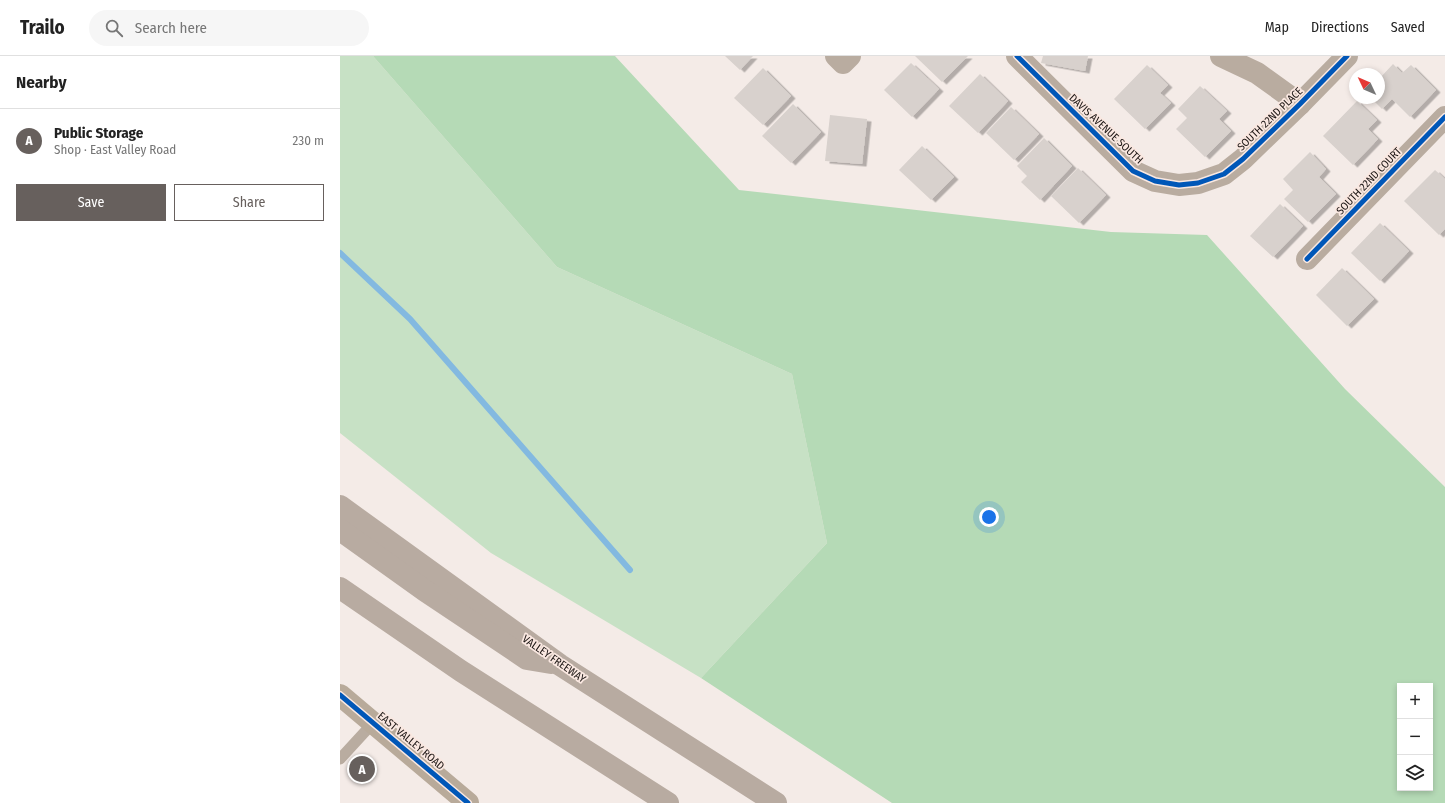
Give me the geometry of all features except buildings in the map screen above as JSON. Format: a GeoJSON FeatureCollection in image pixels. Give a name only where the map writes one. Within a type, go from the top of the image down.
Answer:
{"type":"FeatureCollection","features":[{"type":"Feature","properties":{"kind":"highway","name":"VALLEY FREEWAY"},"geometry":{"type":"LineString","coordinates":[[340,506],[560,665],[776,803]]}},
{"type":"Feature","properties":{"kind":"highway"},"geometry":{"type":"LineString","coordinates":[[340,530],[424,590],[526,659],[560,665]]}},
{"type":"Feature","properties":{"kind":"highway"},"geometry":{"type":"LineString","coordinates":[[340,588],[461,671],[668,803]]}},
{"type":"Feature","properties":{"kind":"street","name":"DAVIS AVENUE SOUTH"},"geometry":{"type":"LineString","coordinates":[[1017,56],[1133,170],[1155,181],[1179,185],[1198,183]]}},
{"type":"Feature","properties":{"kind":"street"},"geometry":{"type":"LineString","coordinates":[[1221,56],[1257,73],[1300,104]]}},
{"type":"Feature","properties":{"kind":"street","name":"SOUTH 22ND PLACE"},"geometry":{"type":"LineString","coordinates":[[1198,183],[1224,174],[1243,159],[1347,56]]}},
{"type":"Feature","properties":{"kind":"street","name":"SOUTH 22ND COURT"},"geometry":{"type":"LineString","coordinates":[[1307,259],[1445,117]]}},
{"type":"Feature","properties":{"kind":"street","name":"EAST VALLEY ROAD"},"geometry":{"type":"LineString","coordinates":[[340,695],[468,803]]}},
{"type":"Feature","properties":{"kind":"lane"},"geometry":{"type":"LineString","coordinates":[[340,759],[373,723]]}},
{"type":"Feature","properties":{"kind":"green space"},"geometry":{"type":"Polygon","coordinates":[[[340,56],[373,56],[557,267],[792,374],[827,543],[701,678],[491,553],[340,433],[340,56]]]}},
{"type":"Feature","properties":{"kind":"green space"},"geometry":{"type":"Polygon","coordinates":[[[373,56],[615,56],[739,190],[1111,232],[1207,235],[1345,389],[1445,487],[1445,803],[892,803],[701,678],[827,543],[792,374],[557,267],[373,56]]]}},
{"type":"Feature","properties":{"kind":"waterway"},"geometry":{"type":"LineString","coordinates":[[340,253],[410,319],[630,570]]}},
{"type":"Feature","properties":{"kind":"cycle path"},"geometry":{"type":"LineString","coordinates":[[1017,56],[1133,171],[1155,181],[1179,185],[1198,183],[1224,174],[1243,159],[1347,56]]}},
{"type":"Feature","properties":{"kind":"cycle path"},"geometry":{"type":"LineString","coordinates":[[1307,259],[1445,117]]}},
{"type":"Feature","properties":{"kind":"cycle path"},"geometry":{"type":"LineString","coordinates":[[340,695],[468,803]]}},
{"type":"Feature","properties":{"kind":"place","name":"Public Storage"},"geometry":{"type":"Point","coordinates":[362,769]}}]}
